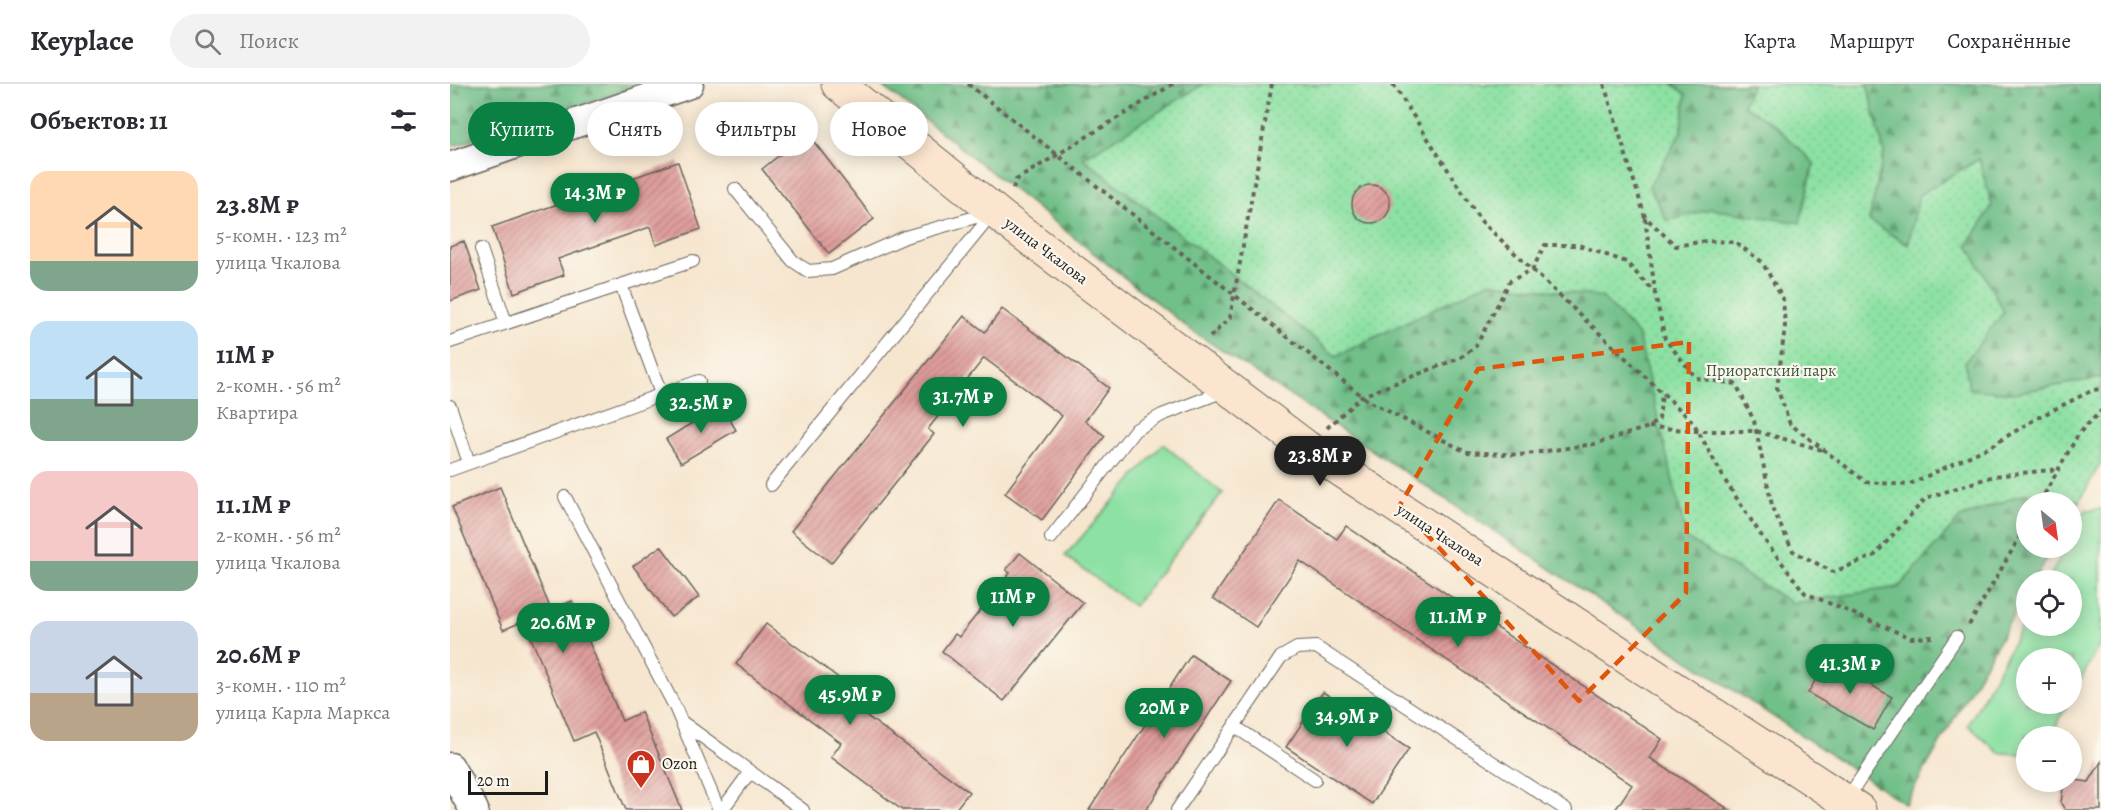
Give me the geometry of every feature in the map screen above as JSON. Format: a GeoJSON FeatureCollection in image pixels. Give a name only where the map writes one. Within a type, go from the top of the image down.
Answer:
{"type":"FeatureCollection","features":[{"type":"Feature","properties":{"kind":"main road","name":"улица Чкалова"},"geometry":{"type":"LineString","coordinates":[[838,84],[1000,215],[1306,447],[1852,806]]}},
{"type":"Feature","properties":{"kind":"street"},"geometry":{"type":"LineString","coordinates":[[450,167],[689,84]]}},
{"type":"Feature","properties":{"kind":"street"},"geometry":{"type":"LineString","coordinates":[[450,767],[474,810]]}},
{"type":"Feature","properties":{"kind":"lane"},"geometry":{"type":"LineString","coordinates":[[735,189],[793,261],[808,271],[832,269],[905,237],[1000,215]]}},
{"type":"Feature","properties":{"kind":"lane"},"geometry":{"type":"LineString","coordinates":[[771,485],[1000,215]]}},
{"type":"Feature","properties":{"kind":"lane"},"geometry":{"type":"LineString","coordinates":[[481,249],[506,323]]}},
{"type":"Feature","properties":{"kind":"lane"},"geometry":{"type":"LineString","coordinates":[[450,342],[693,261]]}},
{"type":"Feature","properties":{"kind":"lane"},"geometry":{"type":"LineString","coordinates":[[621,285],[661,394]]}},
{"type":"Feature","properties":{"kind":"lane"},"geometry":{"type":"LineString","coordinates":[[450,471],[699,381]]}},
{"type":"Feature","properties":{"kind":"lane"},"geometry":{"type":"LineString","coordinates":[[1052,538],[1135,430],[1162,416],[1228,389]]}},
{"type":"Feature","properties":{"kind":"lane"},"geometry":{"type":"LineString","coordinates":[[450,406],[470,463]]}},
{"type":"Feature","properties":{"kind":"lane"},"geometry":{"type":"LineString","coordinates":[[565,497],[681,721],[721,810],[750,772]]}},
{"type":"Feature","properties":{"kind":"lane"},"geometry":{"type":"LineString","coordinates":[[1852,806],[1957,637]]}},
{"type":"Feature","properties":{"kind":"lane"},"geometry":{"type":"LineString","coordinates":[[1177,810],[1281,657],[1297,648],[1316,647],[1566,810]]}},
{"type":"Feature","properties":{"kind":"lane"},"geometry":{"type":"LineString","coordinates":[[681,721],[803,810]]}},
{"type":"Feature","properties":{"kind":"lane"},"geometry":{"type":"LineString","coordinates":[[1234,726],[1315,780]]}},
{"type":"Feature","properties":{"kind":"path"},"geometry":{"type":"LineString","coordinates":[[968,84],[1234,297],[1362,396],[1466,452],[1520,455],[1594,444],[1648,427],[1659,419],[1662,393]]}},
{"type":"Feature","properties":{"kind":"path"},"geometry":{"type":"LineString","coordinates":[[1000,215],[1016,180],[1173,84]]}},
{"type":"Feature","properties":{"kind":"path"},"geometry":{"type":"LineString","coordinates":[[1210,337],[1230,318],[1272,84]]}},
{"type":"Feature","properties":{"kind":"path"},"geometry":{"type":"LineString","coordinates":[[1604,84],[1645,217],[1655,293],[1665,339],[1696,378],[1736,384],[1756,431],[1773,510],[1793,551],[1833,572],[1874,556],[1926,498],[1994,476],[2059,469]]}},
{"type":"Feature","properties":{"kind":"path"},"geometry":{"type":"LineString","coordinates":[[1394,85],[1480,220],[1693,422],[1726,482],[1763,538],[1805,592],[1911,638],[1957,637],[1975,618],[2016,544]]}},
{"type":"Feature","properties":{"kind":"path"},"geometry":{"type":"LineString","coordinates":[[1645,217],[1676,246],[1706,241],[1735,242],[1762,262],[1783,299],[1785,327],[1778,388],[1790,424],[1866,482],[1908,485],[1991,446],[2037,418],[2093,390],[2101,389]]}},
{"type":"Feature","properties":{"kind":"path"},"geometry":{"type":"LineString","coordinates":[[1306,447],[1362,396],[1460,358],[1476,346],[1510,281],[1532,270],[1545,245],[1578,245],[1626,262],[1655,293]]}},
{"type":"Feature","properties":{"kind":"path"},"geometry":{"type":"LineString","coordinates":[[2046,492],[2079,433],[2101,411]]}},
{"type":"Feature","properties":{"kind":"path"},"geometry":{"type":"LineString","coordinates":[[1648,427],[1698,431],[1756,431],[1826,451]]}},
{"type":"Feature","properties":{"kind":"highlighted area"},"geometry":{"type":"Polygon","coordinates":[[[1689,342],[1686,593],[1579,701],[1400,505],[1478,369],[1689,342]]]}},
{"type":"Feature","properties":{"kind":"green space"},"geometry":{"type":"Polygon","coordinates":[[[450,84],[647,84],[575,107],[575,102],[468,102],[468,142],[454,146],[450,144],[450,84]]]}},
{"type":"Feature","properties":{"kind":"green space","name":"Приоратский парк"},"geometry":{"type":"Polygon","coordinates":[[[880,84],[2101,84],[2101,462],[2082,497],[2082,492],[2016,492],[2016,558],[2047,558],[2040,570],[2016,570],[2016,610],[1905,804],[1191,330],[928,122],[928,102],[903,102],[880,84]]]}},
{"type":"Feature","properties":{"kind":"green space"},"geometry":{"type":"Polygon","coordinates":[[[880,84],[1204,84],[1083,158],[1336,356],[1489,282],[1602,297],[1638,335],[1687,539],[1792,603],[1899,587],[1960,518],[2016,497],[2016,558],[2047,558],[2040,570],[2016,570],[2016,610],[1905,804],[1191,330],[928,122],[928,102],[903,102],[880,84]]]}},
{"type":"Feature","properties":{"kind":"green space"},"geometry":{"type":"Polygon","coordinates":[[[1672,84],[1752,84],[1743,105],[1775,125],[1814,163],[1800,223],[1711,209],[1667,221],[1649,186],[1681,133],[1686,94],[1672,84]]]}},
{"type":"Feature","properties":{"kind":"green space"},"geometry":{"type":"Polygon","coordinates":[[[1867,84],[2101,84],[2101,378],[2013,393],[1969,389],[1965,362],[2004,312],[1968,245],[1992,206],[1979,159],[1919,195],[1908,245],[1869,221],[1884,152],[1867,84]]]}},
{"type":"Feature","properties":{"kind":"green space"},"geometry":{"type":"Polygon","coordinates":[[[1163,444],[1222,493],[1134,606],[1065,556],[1163,444]]]}},
{"type":"Feature","properties":{"kind":"green space"},"geometry":{"type":"Polygon","coordinates":[[[2101,509],[2101,642],[2082,677],[2082,648],[2016,648],[2016,714],[2062,714],[2056,726],[2016,726],[2016,754],[1999,753],[1968,725],[2017,636],[2082,636],[2082,570],[2054,570],[2060,558],[2082,558],[2082,518],[2086,510],[2101,509]]]}},
{"type":"Feature","properties":{"kind":"building"},"geometry":{"type":"Polygon","coordinates":[[[818,147],[874,219],[829,254],[762,169],[778,156],[818,156],[818,147]]]}},
{"type":"Feature","properties":{"kind":"building"},"geometry":{"type":"Polygon","coordinates":[[[678,162],[701,229],[656,245],[650,227],[558,259],[564,275],[514,293],[492,227],[678,162]]]}},
{"type":"Feature","properties":{"kind":"building"},"geometry":{"type":"Polygon","coordinates":[[[1371,185],[1385,190],[1390,204],[1385,218],[1371,223],[1357,218],[1352,204],[1357,190],[1371,185]]]}},
{"type":"Feature","properties":{"kind":"building"},"geometry":{"type":"Polygon","coordinates":[[[464,241],[481,290],[450,301],[450,246],[464,241]]]}},
{"type":"Feature","properties":{"kind":"building"},"geometry":{"type":"Polygon","coordinates":[[[1002,309],[1109,388],[1085,421],[1105,436],[1042,520],[1005,493],[1062,416],[984,358],[928,429],[934,434],[831,563],[791,531],[964,316],[985,332],[1002,309]]]}},
{"type":"Feature","properties":{"kind":"building"},"geometry":{"type":"Polygon","coordinates":[[[721,405],[736,430],[681,463],[666,439],[721,405]]]}},
{"type":"Feature","properties":{"kind":"building"},"geometry":{"type":"Polygon","coordinates":[[[500,487],[551,610],[572,601],[622,721],[641,712],[682,810],[626,810],[594,732],[574,741],[524,621],[503,630],[452,507],[500,487]]]}},
{"type":"Feature","properties":{"kind":"building"},"geometry":{"type":"Polygon","coordinates":[[[1279,500],[1337,539],[1346,526],[1662,739],[1650,758],[1730,810],[1615,810],[1632,785],[1300,561],[1256,627],[1213,598],[1279,500]]]}},
{"type":"Feature","properties":{"kind":"building"},"geometry":{"type":"Polygon","coordinates":[[[661,546],[699,597],[671,617],[633,566],[661,546]]]}},
{"type":"Feature","properties":{"kind":"building"},"geometry":{"type":"Polygon","coordinates":[[[1020,553],[1083,603],[1004,701],[942,651],[955,634],[959,637],[1010,573],[1006,570],[1020,553]]]}},
{"type":"Feature","properties":{"kind":"building"},"geometry":{"type":"Polygon","coordinates":[[[766,624],[875,705],[867,716],[969,792],[955,810],[902,810],[831,757],[841,743],[736,664],[766,624]]]}},
{"type":"Feature","properties":{"kind":"building"},"geometry":{"type":"Polygon","coordinates":[[[1191,655],[1231,681],[1146,810],[1089,810],[1191,655]]]}},
{"type":"Feature","properties":{"kind":"building"},"geometry":{"type":"Polygon","coordinates":[[[1827,660],[1892,697],[1873,730],[1808,693],[1827,660]]]}},
{"type":"Feature","properties":{"kind":"building"},"geometry":{"type":"Polygon","coordinates":[[[1323,692],[1409,749],[1372,804],[1286,747],[1323,692]]]}},
{"type":"Feature","properties":{"kind":"building"},"geometry":{"type":"Polygon","coordinates":[[[2101,762],[2101,810],[2065,810],[2061,803],[2062,792],[2082,792],[2082,781],[2089,782],[2101,762]]]}},
{"type":"Feature","properties":{"kind":"place","name":"Ozon"},"geometry":{"type":"Point","coordinates":[641,790]}}]}
